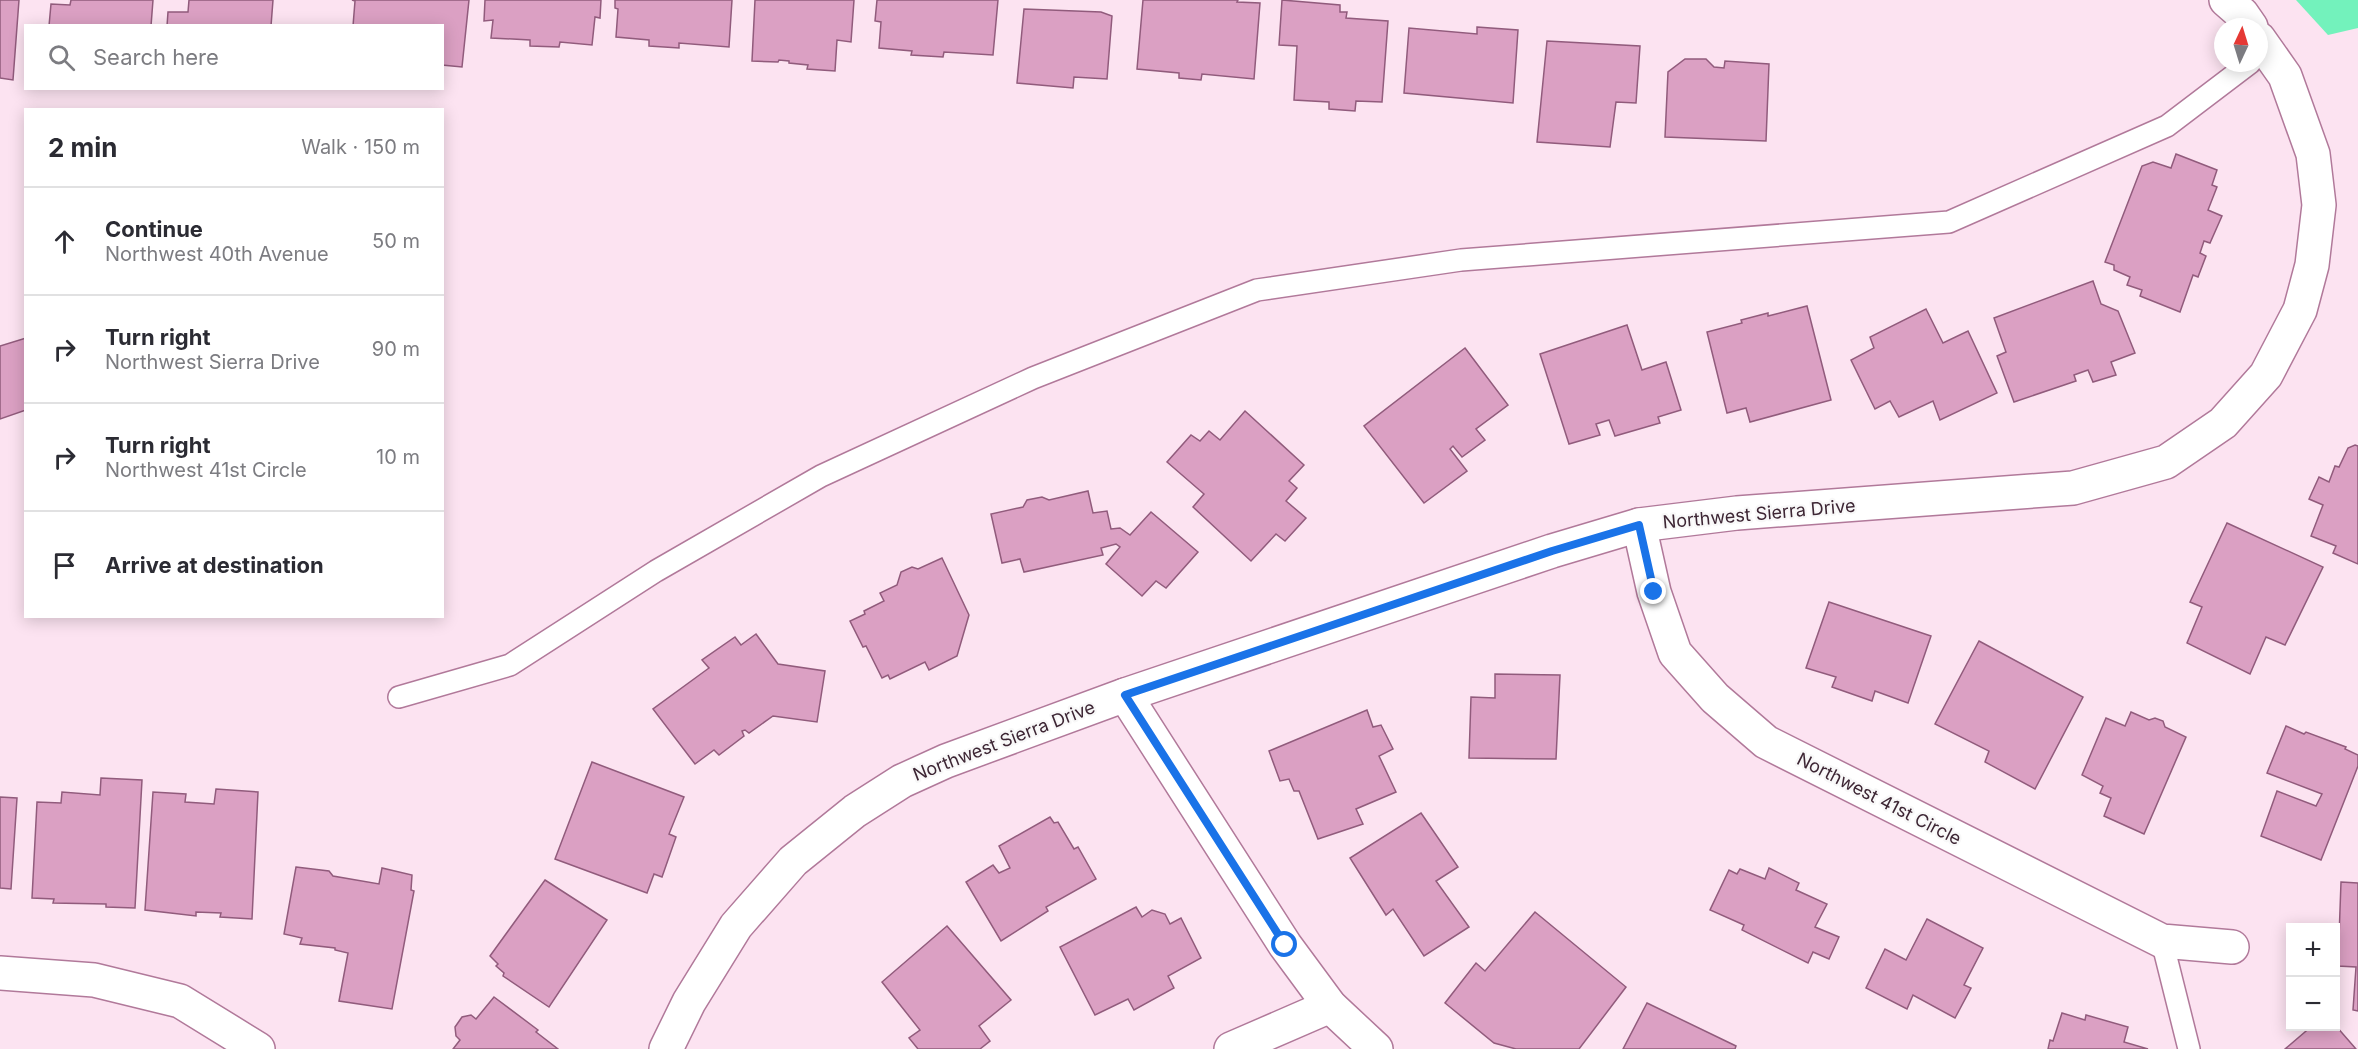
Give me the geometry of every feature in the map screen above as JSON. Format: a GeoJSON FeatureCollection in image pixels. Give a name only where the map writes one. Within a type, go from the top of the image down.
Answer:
{"type":"FeatureCollection","features":[{"type":"Feature","properties":{"kind":"street","name":"Northwest Sierra Drive"},"geometry":{"type":"LineString","coordinates":[[2226,0],[2244,18]]}},
{"type":"Feature","properties":{"kind":"street","name":"Northwest Sierra Drive"},"geometry":{"type":"LineString","coordinates":[[666,1049],[688,1002],[736,926],[793,861],[855,811],[902,781],[946,761],[1125,695],[1552,551],[1639,525],[1737,513],[2073,488],[2166,462],[2223,423],[2266,375],[2300,310],[2312,264],[2319,205],[2313,154],[2285,76],[2268,58]]}},
{"type":"Feature","properties":{"kind":"street","name":"Northwest 41st Circle"},"geometry":{"type":"LineString","coordinates":[[1639,525],[1654,592],[1675,653],[1716,698],[1766,742],[2162,941],[2232,947]]}},
{"type":"Feature","properties":{"kind":"street"},"geometry":{"type":"LineString","coordinates":[[1125,695],[1285,945],[1330,1006],[1376,1049]]}},
{"type":"Feature","properties":{"kind":"street"},"geometry":{"type":"LineString","coordinates":[[0,973],[94,980],[180,1001],[258,1049]]}},
{"type":"Feature","properties":{"kind":"street"},"geometry":{"type":"LineString","coordinates":[[1231,1049],[1330,1006]]}},
{"type":"Feature","properties":{"kind":"lane"},"geometry":{"type":"LineString","coordinates":[[399,697],[510,665],[656,571],[821,476],[1033,378],[1257,290],[1461,260],[1948,222],[2166,126],[2228,72]]}},
{"type":"Feature","properties":{"kind":"lane"},"geometry":{"type":"LineString","coordinates":[[2162,941],[2189,1049]]}},
{"type":"Feature","properties":{"kind":"green space"},"geometry":{"type":"Polygon","coordinates":[[[2296,0],[2358,0],[2358,28],[2328,35],[2296,0]]]}},
{"type":"Feature","properties":{"kind":"building"},"geometry":{"type":"Polygon","coordinates":[[[0,0],[19,0],[13,80],[0,78],[0,0]]]}},
{"type":"Feature","properties":{"kind":"building"},"geometry":{"type":"Polygon","coordinates":[[[71,0],[153,0],[151,24],[49,24],[51,4],[70,5],[71,0]]]}},
{"type":"Feature","properties":{"kind":"building"},"geometry":{"type":"Polygon","coordinates":[[[189,0],[273,0],[271,24],[167,24],[168,12],[188,12],[189,0]]]}},
{"type":"Feature","properties":{"kind":"building"},"geometry":{"type":"Polygon","coordinates":[[[352,0],[469,0],[462,67],[444,65],[444,24],[353,24],[355,1],[352,0]]]}},
{"type":"Feature","properties":{"kind":"building"},"geometry":{"type":"Polygon","coordinates":[[[485,0],[601,0],[600,18],[595,17],[592,45],[560,42],[559,47],[530,46],[530,40],[491,38],[493,20],[484,21],[485,0]]]}},
{"type":"Feature","properties":{"kind":"building"},"geometry":{"type":"Polygon","coordinates":[[[615,0],[732,0],[729,47],[679,43],[679,48],[649,46],[649,40],[616,37],[618,9],[615,8],[615,0]]]}},
{"type":"Feature","properties":{"kind":"building"},"geometry":{"type":"Polygon","coordinates":[[[755,0],[854,0],[851,42],[837,40],[835,71],[807,69],[808,65],[789,63],[789,61],[752,61],[755,0]]]}},
{"type":"Feature","properties":{"kind":"building"},"geometry":{"type":"Polygon","coordinates":[[[877,0],[998,0],[993,55],[944,52],[943,57],[911,55],[912,51],[879,48],[881,22],[875,21],[877,0]]]}},
{"type":"Feature","properties":{"kind":"building"},"geometry":{"type":"Polygon","coordinates":[[[1143,0],[1238,0],[1237,2],[1260,3],[1254,79],[1202,74],[1201,80],[1179,78],[1179,73],[1137,69],[1143,0]]]}},
{"type":"Feature","properties":{"kind":"building"},"geometry":{"type":"Polygon","coordinates":[[[1282,0],[1340,5],[1340,12],[1347,12],[1346,18],[1388,21],[1382,102],[1356,101],[1355,111],[1329,109],[1329,102],[1294,100],[1297,46],[1279,45],[1282,0]]]}},
{"type":"Feature","properties":{"kind":"building"},"geometry":{"type":"Polygon","coordinates":[[[1024,9],[1101,12],[1112,16],[1107,79],[1074,77],[1073,88],[1017,83],[1024,9]]]}},
{"type":"Feature","properties":{"kind":"building"},"geometry":{"type":"Polygon","coordinates":[[[1477,27],[1518,30],[1513,103],[1404,93],[1409,28],[1477,34],[1477,27]]]}},
{"type":"Feature","properties":{"kind":"building"},"geometry":{"type":"Polygon","coordinates":[[[1547,41],[1640,46],[1636,103],[1616,102],[1610,147],[1537,142],[1547,41]]]}},
{"type":"Feature","properties":{"kind":"building"},"geometry":{"type":"Polygon","coordinates":[[[1685,59],[1706,59],[1714,67],[1724,68],[1725,61],[1769,64],[1766,141],[1665,137],[1668,72],[1685,59]]]}},
{"type":"Feature","properties":{"kind":"building"},"geometry":{"type":"Polygon","coordinates":[[[2176,154],[2217,170],[2212,185],[2217,187],[2208,210],[2222,216],[2210,243],[2204,241],[2200,253],[2206,256],[2198,277],[2193,275],[2180,312],[2140,296],[2142,290],[2127,285],[2130,277],[2114,270],[2114,265],[2105,262],[2142,166],[2153,162],[2171,168],[2176,154]]]}},
{"type":"Feature","properties":{"kind":"building"},"geometry":{"type":"Polygon","coordinates":[[[2093,281],[2101,304],[2118,311],[2135,353],[2111,362],[2116,375],[2093,382],[2088,370],[2074,375],[2076,381],[2014,402],[1997,356],[2006,352],[1994,318],[2093,281]]]}},
{"type":"Feature","properties":{"kind":"building"},"geometry":{"type":"Polygon","coordinates":[[[1807,306],[1831,400],[1750,422],[1746,408],[1727,413],[1707,332],[1742,323],[1741,320],[1807,306]]]}},
{"type":"Feature","properties":{"kind":"building"},"geometry":{"type":"Polygon","coordinates":[[[1926,309],[1943,343],[1968,331],[1997,393],[1940,420],[1933,401],[1899,417],[1890,401],[1875,409],[1851,360],[1874,348],[1870,337],[1926,309]]]}},
{"type":"Feature","properties":{"kind":"building"},"geometry":{"type":"Polygon","coordinates":[[[1627,325],[1642,370],[1666,362],[1681,410],[1658,417],[1660,423],[1615,436],[1609,420],[1596,424],[1600,435],[1569,444],[1540,354],[1627,325]]]}},
{"type":"Feature","properties":{"kind":"building"},"geometry":{"type":"Polygon","coordinates":[[[24,339],[24,411],[0,419],[0,346],[24,339]]]}},
{"type":"Feature","properties":{"kind":"building"},"geometry":{"type":"Polygon","coordinates":[[[1465,348],[1508,405],[1476,429],[1485,440],[1462,457],[1453,446],[1450,449],[1467,471],[1424,503],[1364,426],[1465,348]]]}},
{"type":"Feature","properties":{"kind":"building"},"geometry":{"type":"Polygon","coordinates":[[[1245,411],[1304,465],[1289,481],[1297,488],[1286,501],[1306,518],[1285,541],[1276,534],[1251,561],[1193,507],[1204,494],[1167,462],[1191,435],[1200,441],[1209,431],[1220,440],[1245,411]]]}},
{"type":"Feature","properties":{"kind":"building"},"geometry":{"type":"Polygon","coordinates":[[[2358,446],[2358,564],[2333,553],[2336,546],[2311,536],[2323,505],[2309,499],[2319,477],[2329,482],[2335,466],[2339,467],[2348,448],[2358,446]]]}},
{"type":"Feature","properties":{"kind":"building"},"geometry":{"type":"Polygon","coordinates":[[[1088,491],[1093,513],[1107,511],[1111,529],[1120,528],[1130,535],[1151,512],[1198,552],[1166,588],[1156,581],[1142,596],[1106,564],[1120,547],[1116,544],[1101,548],[1103,555],[1024,572],[1020,559],[1002,563],[991,514],[1023,507],[1027,500],[1042,497],[1049,500],[1088,491]]]}},
{"type":"Feature","properties":{"kind":"building"},"geometry":{"type":"Polygon","coordinates":[[[2227,523],[2323,567],[2285,645],[2266,637],[2250,674],[2187,643],[2202,607],[2190,602],[2227,523]]]}},
{"type":"Feature","properties":{"kind":"building"},"geometry":{"type":"Polygon","coordinates":[[[942,558],[969,615],[957,656],[929,670],[925,662],[890,679],[888,675],[882,678],[850,621],[884,601],[880,593],[897,585],[901,572],[912,567],[918,569],[942,558]]]}},
{"type":"Feature","properties":{"kind":"building"},"geometry":{"type":"Polygon","coordinates":[[[1829,602],[1931,636],[1908,703],[1875,691],[1872,701],[1832,687],[1836,677],[1806,668],[1829,602]]]}},
{"type":"Feature","properties":{"kind":"building"},"geometry":{"type":"Polygon","coordinates":[[[756,634],[778,664],[825,671],[817,722],[773,716],[749,733],[742,731],[744,736],[719,755],[714,750],[695,764],[653,709],[709,668],[702,660],[735,637],[741,645],[756,634]]]}},
{"type":"Feature","properties":{"kind":"building"},"geometry":{"type":"Polygon","coordinates":[[[1979,641],[2083,697],[2035,789],[1985,762],[1989,751],[1935,724],[1979,641]]]}},
{"type":"Feature","properties":{"kind":"building"},"geometry":{"type":"Polygon","coordinates":[[[1495,674],[1560,675],[1556,759],[1469,758],[1471,697],[1495,698],[1495,674]]]}},
{"type":"Feature","properties":{"kind":"building"},"geometry":{"type":"Polygon","coordinates":[[[1367,710],[1373,727],[1381,725],[1393,749],[1379,756],[1396,792],[1356,809],[1363,824],[1318,839],[1299,791],[1294,791],[1289,779],[1280,781],[1269,751],[1367,710]]]}},
{"type":"Feature","properties":{"kind":"building"},"geometry":{"type":"Polygon","coordinates":[[[2131,712],[2149,720],[2155,718],[2163,721],[2165,727],[2186,737],[2144,834],[2104,816],[2111,798],[2100,793],[2103,786],[2082,775],[2106,718],[2125,726],[2131,712]]]}},
{"type":"Feature","properties":{"kind":"building"},"geometry":{"type":"Polygon","coordinates":[[[2286,726],[2346,747],[2345,749],[2358,755],[2358,766],[2321,860],[2261,836],[2277,791],[2316,806],[2322,794],[2267,773],[2286,726]]]}},
{"type":"Feature","properties":{"kind":"building"},"geometry":{"type":"Polygon","coordinates":[[[592,762],[684,797],[669,834],[676,837],[662,877],[654,874],[647,893],[555,859],[592,762]]]}},
{"type":"Feature","properties":{"kind":"building"},"geometry":{"type":"Polygon","coordinates":[[[101,778],[142,780],[135,908],[106,907],[106,904],[53,903],[54,899],[32,898],[37,802],[61,803],[62,792],[100,795],[101,778]]]}},
{"type":"Feature","properties":{"kind":"building"},"geometry":{"type":"Polygon","coordinates":[[[216,789],[258,792],[252,919],[220,917],[221,913],[196,912],[196,916],[145,910],[153,792],[186,794],[185,802],[214,804],[216,789]]]}},
{"type":"Feature","properties":{"kind":"building"},"geometry":{"type":"Polygon","coordinates":[[[0,797],[17,798],[11,889],[0,888],[0,797]]]}},
{"type":"Feature","properties":{"kind":"building"},"geometry":{"type":"Polygon","coordinates":[[[1421,813],[1458,867],[1436,881],[1469,927],[1424,956],[1393,909],[1386,915],[1350,858],[1421,813]]]}},
{"type":"Feature","properties":{"kind":"building"},"geometry":{"type":"Polygon","coordinates":[[[1050,817],[1054,823],[1058,822],[1074,849],[1078,847],[1096,879],[1046,907],[1048,911],[1001,941],[966,882],[993,865],[999,873],[1010,868],[999,846],[1050,817]]]}},
{"type":"Feature","properties":{"kind":"building"},"geometry":{"type":"Polygon","coordinates":[[[296,867],[329,871],[333,876],[379,884],[382,868],[412,875],[411,890],[414,891],[392,1009],[339,1001],[348,953],[335,950],[335,948],[300,944],[302,938],[284,934],[296,867]]]}},
{"type":"Feature","properties":{"kind":"building"},"geometry":{"type":"Polygon","coordinates":[[[1769,868],[1799,883],[1796,890],[1827,904],[1815,927],[1839,937],[1829,959],[1813,952],[1808,963],[1742,930],[1744,925],[1710,910],[1729,870],[1737,874],[1740,869],[1765,879],[1769,868]]]}},
{"type":"Feature","properties":{"kind":"building"},"geometry":{"type":"Polygon","coordinates":[[[545,880],[607,920],[549,1007],[503,976],[504,973],[490,956],[545,880]]]}},
{"type":"Feature","properties":{"kind":"building"},"geometry":{"type":"Polygon","coordinates":[[[2341,882],[2358,883],[2358,1011],[2353,1010],[2356,967],[2340,966],[2341,882]]]}},
{"type":"Feature","properties":{"kind":"building"},"geometry":{"type":"Polygon","coordinates":[[[1136,907],[1142,917],[1152,910],[1165,914],[1170,924],[1181,918],[1201,958],[1168,976],[1174,988],[1134,1010],[1128,999],[1095,1015],[1060,947],[1136,907]]]}},
{"type":"Feature","properties":{"kind":"building"},"geometry":{"type":"Polygon","coordinates":[[[1535,912],[1626,987],[1579,1049],[1516,1049],[1494,1043],[1445,1003],[1476,963],[1485,971],[1535,912]]]}},
{"type":"Feature","properties":{"kind":"building"},"geometry":{"type":"Polygon","coordinates":[[[1927,919],[1983,948],[1964,985],[1971,988],[1955,1018],[1913,995],[1907,1009],[1866,988],[1885,949],[1906,960],[1927,919]]]}},
{"type":"Feature","properties":{"kind":"building"},"geometry":{"type":"Polygon","coordinates":[[[947,926],[1011,1000],[979,1026],[990,1041],[980,1049],[918,1049],[909,1038],[920,1030],[882,982],[947,926]]]}},
{"type":"Feature","properties":{"kind":"building"},"geometry":{"type":"Polygon","coordinates":[[[494,997],[538,1030],[536,1032],[558,1049],[453,1049],[460,1040],[456,1036],[455,1027],[462,1017],[471,1015],[476,1019],[494,997]]]}},
{"type":"Feature","properties":{"kind":"building"},"geometry":{"type":"Polygon","coordinates":[[[1647,1003],[1736,1046],[1735,1049],[1623,1049],[1647,1003]]]}},
{"type":"Feature","properties":{"kind":"building"},"geometry":{"type":"Polygon","coordinates":[[[2062,1013],[2085,1020],[2086,1015],[2128,1027],[2124,1042],[2148,1049],[2048,1049],[2062,1013]]]}},
{"type":"Feature","properties":{"kind":"building"},"geometry":{"type":"Polygon","coordinates":[[[2306,1031],[2340,1031],[2356,1049],[2285,1049],[2306,1031]]]}},
{"type":"Feature","properties":{"kind":"route"},"geometry":{"type":"LineString","coordinates":[[1285,945],[1125,695],[1552,551],[1639,525],[1654,592]]}}]}
